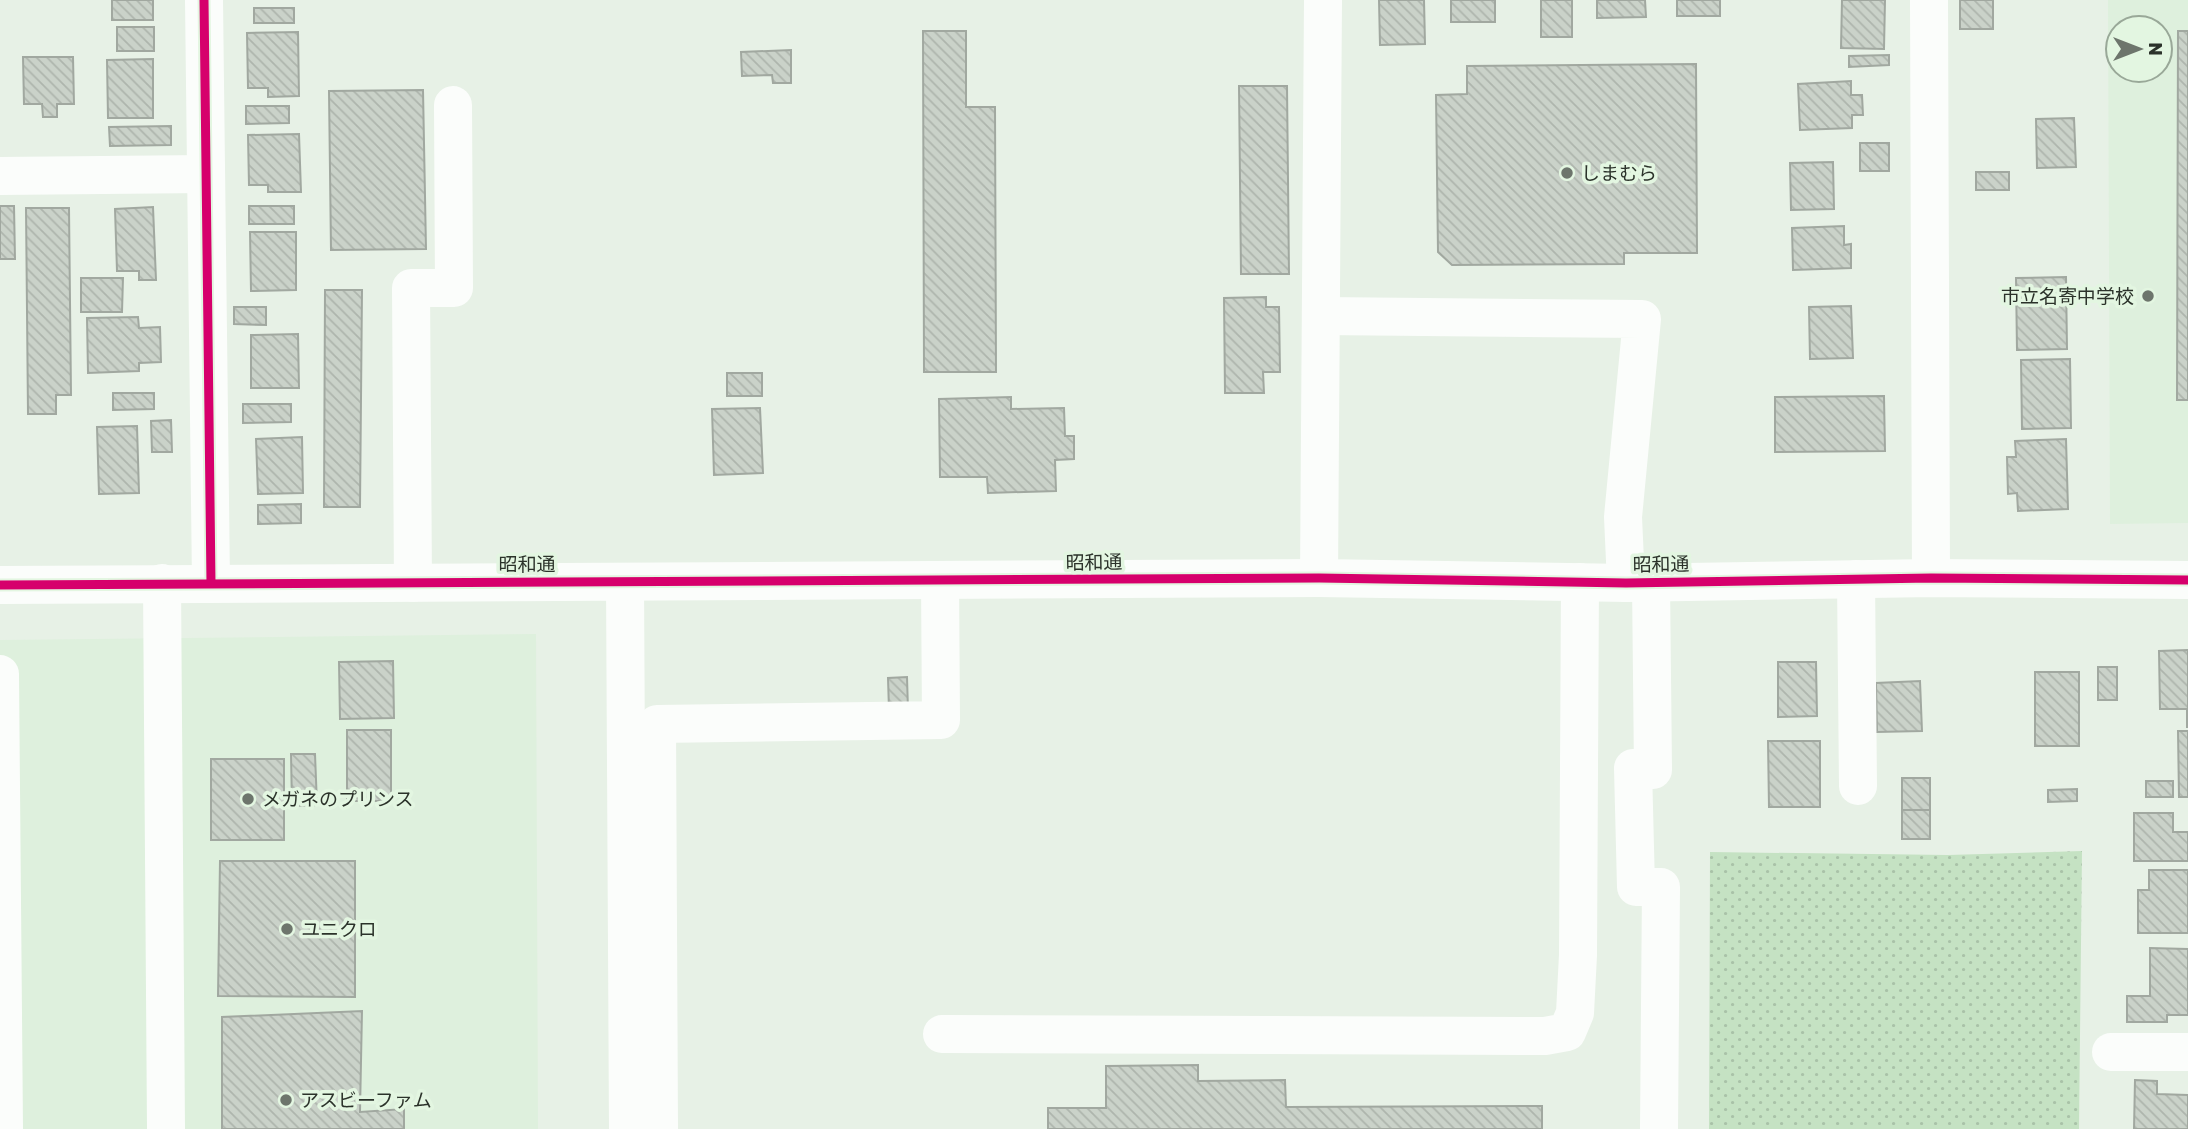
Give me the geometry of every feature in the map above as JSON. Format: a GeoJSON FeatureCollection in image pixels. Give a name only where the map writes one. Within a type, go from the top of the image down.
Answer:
{"type":"FeatureCollection","features":[{"type":"Feature","properties":{"kind":"street"},"geometry":{"type":"LineString","coordinates":[[204,0],[211,583]]}},
{"type":"Feature","properties":{"kind":"street"},"geometry":{"type":"LineString","coordinates":[[1319,578],[1323,0]]}},
{"type":"Feature","properties":{"kind":"street"},"geometry":{"type":"LineString","coordinates":[[1929,0],[1931,578]]}},
{"type":"Feature","properties":{"kind":"street"},"geometry":{"type":"LineString","coordinates":[[413,583],[411,288],[454,288],[453,105]]}},
{"type":"Feature","properties":{"kind":"street"},"geometry":{"type":"LineString","coordinates":[[0,176],[206,174]]}},
{"type":"Feature","properties":{"kind":"street"},"geometry":{"type":"LineString","coordinates":[[1322,316],[1642,319],[1623,517],[1639,582],[1653,770],[1633,768],[1636,887],[1661,887],[1659,1129]]}},
{"type":"Feature","properties":{"kind":"street","name":"昭和通"},"geometry":{"type":"LineString","coordinates":[[0,585],[1319,578],[1580,582],[1931,578],[2188,580]]}},
{"type":"Feature","properties":{"kind":"street"},"geometry":{"type":"LineString","coordinates":[[1856,579],[1858,786]]}},
{"type":"Feature","properties":{"kind":"street"},"geometry":{"type":"LineString","coordinates":[[659,1129],[657,724],[941,720],[940,581]]}},
{"type":"Feature","properties":{"kind":"street"},"geometry":{"type":"LineString","coordinates":[[625,582],[628,1129]]}},
{"type":"Feature","properties":{"kind":"street"},"geometry":{"type":"LineString","coordinates":[[942,1034],[1545,1035],[1567,1032],[1575,1013],[1578,955],[1580,582]]}},
{"type":"Feature","properties":{"kind":"street"},"geometry":{"type":"LineString","coordinates":[[162,583],[166,1129]]}},
{"type":"Feature","properties":{"kind":"street"},"geometry":{"type":"LineString","coordinates":[[0,674],[4,1129]]}},
{"type":"Feature","properties":{"kind":"street"},"geometry":{"type":"LineString","coordinates":[[2111,1052],[2188,1052]]}},
{"type":"Feature","properties":{"kind":"shaded area","name":"市立名寄中学校"},"geometry":{"type":"Polygon","coordinates":[[[2108,0],[2188,0],[2188,523],[2110,524],[2108,84],[2174,84],[2174,14],[2108,14],[2108,0]]]}},
{"type":"Feature","properties":{"kind":"shaded area"},"geometry":{"type":"Polygon","coordinates":[[[536,634],[538,1129],[0,1129],[0,640],[536,634]]]}},
{"type":"Feature","properties":{"kind":"shaded area"},"geometry":{"type":"Polygon","coordinates":[[[2082,851],[2079,1129],[1709,1129],[1710,852],[1948,855],[2082,851]]]}},
{"type":"Feature","properties":{"kind":"building"},"geometry":{"type":"Polygon","coordinates":[[[112,0],[153,0],[153,20],[112,20],[112,0]]]}},
{"type":"Feature","properties":{"kind":"building"},"geometry":{"type":"Polygon","coordinates":[[[1379,0],[1424,0],[1425,44],[1380,45],[1379,0]]]}},
{"type":"Feature","properties":{"kind":"building"},"geometry":{"type":"Polygon","coordinates":[[[1451,0],[1495,0],[1495,22],[1451,22],[1451,0]]]}},
{"type":"Feature","properties":{"kind":"building"},"geometry":{"type":"Polygon","coordinates":[[[1541,0],[1572,0],[1572,37],[1541,37],[1541,0]]]}},
{"type":"Feature","properties":{"kind":"building"},"geometry":{"type":"Polygon","coordinates":[[[1597,0],[1645,0],[1646,17],[1597,18],[1597,0]]]}},
{"type":"Feature","properties":{"kind":"building"},"geometry":{"type":"Polygon","coordinates":[[[1677,0],[1720,0],[1720,16],[1677,16],[1677,0]]]}},
{"type":"Feature","properties":{"kind":"building"},"geometry":{"type":"Polygon","coordinates":[[[1842,0],[1885,0],[1884,49],[1841,48],[1842,0]]]}},
{"type":"Feature","properties":{"kind":"building"},"geometry":{"type":"Polygon","coordinates":[[[1960,0],[1993,0],[1993,29],[1960,29],[1960,0]]]}},
{"type":"Feature","properties":{"kind":"building"},"geometry":{"type":"Polygon","coordinates":[[[254,8],[294,8],[294,23],[254,23],[254,8]]]}},
{"type":"Feature","properties":{"kind":"building"},"geometry":{"type":"Polygon","coordinates":[[[117,27],[154,27],[154,51],[117,51],[117,27]]]}},
{"type":"Feature","properties":{"kind":"building"},"geometry":{"type":"Polygon","coordinates":[[[923,31],[966,31],[966,107],[995,107],[996,372],[924,372],[923,31]]]}},
{"type":"Feature","properties":{"kind":"building"},"geometry":{"type":"Polygon","coordinates":[[[2178,31],[2188,31],[2188,400],[2177,400],[2178,31]]]}},
{"type":"Feature","properties":{"kind":"building"},"geometry":{"type":"Polygon","coordinates":[[[298,32],[299,96],[268,97],[268,88],[248,88],[247,33],[298,32]]]}},
{"type":"Feature","properties":{"kind":"building"},"geometry":{"type":"Polygon","coordinates":[[[791,50],[791,83],[773,83],[772,75],[742,76],[741,52],[791,50]]]}},
{"type":"Feature","properties":{"kind":"building"},"geometry":{"type":"Polygon","coordinates":[[[1889,55],[1889,65],[1849,67],[1849,56],[1889,55]]]}},
{"type":"Feature","properties":{"kind":"building"},"geometry":{"type":"Polygon","coordinates":[[[23,57],[73,57],[74,104],[57,104],[57,117],[43,117],[42,104],[24,104],[23,57]]]}},
{"type":"Feature","properties":{"kind":"building"},"geometry":{"type":"Polygon","coordinates":[[[153,59],[153,118],[108,118],[107,60],[153,59]]]}},
{"type":"Feature","properties":{"kind":"building","name":"しまむら"},"geometry":{"type":"Polygon","coordinates":[[[1696,64],[1697,253],[1624,253],[1624,264],[1452,265],[1438,252],[1436,95],[1467,94],[1467,66],[1696,64]]]}},
{"type":"Feature","properties":{"kind":"building"},"geometry":{"type":"Polygon","coordinates":[[[1851,81],[1851,95],[1862,95],[1863,115],[1852,115],[1852,128],[1800,130],[1798,84],[1851,81]]]}},
{"type":"Feature","properties":{"kind":"building"},"geometry":{"type":"Polygon","coordinates":[[[1239,86],[1287,86],[1289,274],[1241,274],[1239,86]]]}},
{"type":"Feature","properties":{"kind":"building"},"geometry":{"type":"Polygon","coordinates":[[[423,90],[426,249],[331,250],[329,91],[423,90]]]}},
{"type":"Feature","properties":{"kind":"building"},"geometry":{"type":"Polygon","coordinates":[[[246,106],[289,106],[289,123],[246,124],[246,106]]]}},
{"type":"Feature","properties":{"kind":"building"},"geometry":{"type":"Polygon","coordinates":[[[2074,118],[2076,167],[2037,168],[2036,119],[2074,118]]]}},
{"type":"Feature","properties":{"kind":"building"},"geometry":{"type":"Polygon","coordinates":[[[171,126],[171,145],[110,146],[109,127],[171,126]]]}},
{"type":"Feature","properties":{"kind":"building"},"geometry":{"type":"Polygon","coordinates":[[[299,134],[301,192],[268,192],[268,185],[249,185],[248,135],[299,134]]]}},
{"type":"Feature","properties":{"kind":"building"},"geometry":{"type":"Polygon","coordinates":[[[1860,143],[1889,143],[1889,171],[1860,171],[1860,143]]]}},
{"type":"Feature","properties":{"kind":"building"},"geometry":{"type":"Polygon","coordinates":[[[1833,162],[1834,209],[1791,210],[1790,163],[1833,162]]]}},
{"type":"Feature","properties":{"kind":"building"},"geometry":{"type":"Polygon","coordinates":[[[1976,172],[2009,172],[2009,190],[1976,190],[1976,172]]]}},
{"type":"Feature","properties":{"kind":"building"},"geometry":{"type":"Polygon","coordinates":[[[0,206],[14,206],[15,259],[0,259],[0,206]]]}},
{"type":"Feature","properties":{"kind":"building"},"geometry":{"type":"Polygon","coordinates":[[[249,206],[294,206],[294,224],[249,224],[249,206]]]}},
{"type":"Feature","properties":{"kind":"building"},"geometry":{"type":"Polygon","coordinates":[[[153,207],[156,280],[139,280],[139,271],[117,271],[115,209],[153,207]]]}},
{"type":"Feature","properties":{"kind":"building"},"geometry":{"type":"Polygon","coordinates":[[[26,208],[69,208],[71,395],[56,395],[56,414],[28,414],[26,208]]]}},
{"type":"Feature","properties":{"kind":"building"},"geometry":{"type":"Polygon","coordinates":[[[1844,226],[1844,245],[1851,244],[1851,268],[1793,270],[1792,228],[1844,226]]]}},
{"type":"Feature","properties":{"kind":"building"},"geometry":{"type":"Polygon","coordinates":[[[250,232],[296,232],[296,290],[251,291],[250,232]]]}},
{"type":"Feature","properties":{"kind":"building"},"geometry":{"type":"Polygon","coordinates":[[[2066,277],[2067,349],[2017,350],[2016,278],[2066,277]]]}},
{"type":"Feature","properties":{"kind":"building"},"geometry":{"type":"Polygon","coordinates":[[[81,278],[123,278],[122,312],[81,312],[81,278]]]}},
{"type":"Feature","properties":{"kind":"building"},"geometry":{"type":"Polygon","coordinates":[[[325,290],[362,290],[360,507],[324,507],[325,290]]]}},
{"type":"Feature","properties":{"kind":"building"},"geometry":{"type":"Polygon","coordinates":[[[1266,297],[1266,307],[1279,307],[1280,372],[1263,372],[1264,393],[1225,393],[1224,298],[1266,297]]]}},
{"type":"Feature","properties":{"kind":"building"},"geometry":{"type":"Polygon","coordinates":[[[1851,306],[1853,358],[1810,359],[1809,307],[1851,306]]]}},
{"type":"Feature","properties":{"kind":"building"},"geometry":{"type":"Polygon","coordinates":[[[234,307],[266,307],[266,325],[234,324],[234,307]]]}},
{"type":"Feature","properties":{"kind":"building"},"geometry":{"type":"Polygon","coordinates":[[[138,317],[139,328],[160,327],[161,362],[139,363],[139,371],[88,373],[87,318],[138,317]]]}},
{"type":"Feature","properties":{"kind":"building"},"geometry":{"type":"Polygon","coordinates":[[[298,334],[299,388],[251,388],[251,335],[298,334]]]}},
{"type":"Feature","properties":{"kind":"building"},"geometry":{"type":"Polygon","coordinates":[[[2070,359],[2071,428],[2022,429],[2021,360],[2070,359]]]}},
{"type":"Feature","properties":{"kind":"building"},"geometry":{"type":"Polygon","coordinates":[[[727,373],[762,373],[762,396],[727,396],[727,373]]]}},
{"type":"Feature","properties":{"kind":"building"},"geometry":{"type":"Polygon","coordinates":[[[113,393],[154,393],[154,409],[113,410],[113,393]]]}},
{"type":"Feature","properties":{"kind":"building"},"geometry":{"type":"Polygon","coordinates":[[[1884,396],[1885,451],[1775,452],[1775,397],[1884,396]]]}},
{"type":"Feature","properties":{"kind":"building"},"geometry":{"type":"Polygon","coordinates":[[[1011,397],[1011,409],[1064,408],[1065,436],[1074,436],[1074,459],[1055,460],[1056,491],[988,493],[987,477],[940,477],[939,399],[1011,397]]]}},
{"type":"Feature","properties":{"kind":"building"},"geometry":{"type":"Polygon","coordinates":[[[243,404],[291,404],[291,422],[243,423],[243,404]]]}},
{"type":"Feature","properties":{"kind":"building"},"geometry":{"type":"Polygon","coordinates":[[[760,408],[763,473],[714,475],[712,409],[760,408]]]}},
{"type":"Feature","properties":{"kind":"building"},"geometry":{"type":"Polygon","coordinates":[[[171,420],[172,452],[152,452],[151,421],[171,420]]]}},
{"type":"Feature","properties":{"kind":"building"},"geometry":{"type":"Polygon","coordinates":[[[137,426],[139,493],[99,494],[97,427],[137,426]]]}},
{"type":"Feature","properties":{"kind":"building"},"geometry":{"type":"Polygon","coordinates":[[[302,437],[303,493],[258,494],[256,439],[302,437]]]}},
{"type":"Feature","properties":{"kind":"building"},"geometry":{"type":"Polygon","coordinates":[[[2066,439],[2068,509],[2018,511],[2017,493],[2008,494],[2007,457],[2016,457],[2015,441],[2066,439]]]}},
{"type":"Feature","properties":{"kind":"building"},"geometry":{"type":"Polygon","coordinates":[[[301,504],[301,523],[258,524],[258,505],[301,504]]]}},
{"type":"Feature","properties":{"kind":"building"},"geometry":{"type":"Polygon","coordinates":[[[2188,650],[2187,727],[2187,709],[2160,709],[2159,651],[2188,650]]]}},
{"type":"Feature","properties":{"kind":"building"},"geometry":{"type":"Polygon","coordinates":[[[393,661],[394,718],[340,719],[339,662],[393,661]]]}},
{"type":"Feature","properties":{"kind":"building"},"geometry":{"type":"Polygon","coordinates":[[[1778,662],[1816,662],[1817,716],[1778,717],[1778,662]]]}},
{"type":"Feature","properties":{"kind":"building"},"geometry":{"type":"Polygon","coordinates":[[[2098,667],[2117,667],[2117,700],[2098,700],[2098,667]]]}},
{"type":"Feature","properties":{"kind":"building"},"geometry":{"type":"Polygon","coordinates":[[[2035,672],[2079,672],[2079,746],[2035,746],[2035,672]]]}},
{"type":"Feature","properties":{"kind":"building"},"geometry":{"type":"Polygon","coordinates":[[[907,677],[908,710],[889,710],[888,678],[907,677]]]}},
{"type":"Feature","properties":{"kind":"building"},"geometry":{"type":"Polygon","coordinates":[[[1920,681],[1922,731],[1877,732],[1876,683],[1920,681]]]}},
{"type":"Feature","properties":{"kind":"building"},"geometry":{"type":"Polygon","coordinates":[[[347,730],[391,730],[391,801],[347,801],[347,730]]]}},
{"type":"Feature","properties":{"kind":"building"},"geometry":{"type":"Polygon","coordinates":[[[2178,731],[2188,731],[2188,797],[2179,797],[2178,731]]]}},
{"type":"Feature","properties":{"kind":"building"},"geometry":{"type":"Polygon","coordinates":[[[1768,741],[1820,741],[1820,807],[1769,807],[1768,741]]]}},
{"type":"Feature","properties":{"kind":"building"},"geometry":{"type":"Polygon","coordinates":[[[291,754],[315,754],[317,805],[292,806],[291,754]]]}},
{"type":"Feature","properties":{"kind":"building"},"geometry":{"type":"Polygon","coordinates":[[[211,759],[284,759],[284,840],[211,840],[211,759]]]}},
{"type":"Feature","properties":{"kind":"building"},"geometry":{"type":"Polygon","coordinates":[[[1902,778],[1930,778],[1930,810],[1902,810],[1902,778]]]}},
{"type":"Feature","properties":{"kind":"building"},"geometry":{"type":"Polygon","coordinates":[[[2146,781],[2173,781],[2173,797],[2146,797],[2146,781]]]}},
{"type":"Feature","properties":{"kind":"building"},"geometry":{"type":"Polygon","coordinates":[[[2077,789],[2077,801],[2048,802],[2048,790],[2077,789]]]}},
{"type":"Feature","properties":{"kind":"building"},"geometry":{"type":"Polygon","coordinates":[[[1902,810],[1930,810],[1930,839],[1902,839],[1902,810]]]}},
{"type":"Feature","properties":{"kind":"building"},"geometry":{"type":"Polygon","coordinates":[[[2134,813],[2173,813],[2173,832],[2188,832],[2188,861],[2134,861],[2134,813]]]}},
{"type":"Feature","properties":{"kind":"building"},"geometry":{"type":"Polygon","coordinates":[[[220,861],[355,861],[355,997],[218,996],[220,861]]]}},
{"type":"Feature","properties":{"kind":"building"},"geometry":{"type":"Polygon","coordinates":[[[2149,870],[2188,870],[2188,933],[2138,933],[2138,890],[2149,890],[2149,870]]]}},
{"type":"Feature","properties":{"kind":"building"},"geometry":{"type":"Polygon","coordinates":[[[2150,948],[2188,949],[2188,1015],[2167,1015],[2167,1022],[2127,1022],[2127,996],[2150,996],[2150,948]]]}},
{"type":"Feature","properties":{"kind":"building"},"geometry":{"type":"Polygon","coordinates":[[[362,1011],[360,1112],[404,1109],[404,1129],[222,1129],[222,1017],[362,1011]]]}},
{"type":"Feature","properties":{"kind":"building"},"geometry":{"type":"Polygon","coordinates":[[[1198,1065],[1198,1081],[1285,1080],[1286,1107],[1542,1106],[1542,1129],[1048,1129],[1048,1108],[1106,1108],[1106,1066],[1198,1065]]]}},
{"type":"Feature","properties":{"kind":"building"},"geometry":{"type":"Polygon","coordinates":[[[2135,1080],[2157,1081],[2157,1094],[2188,1095],[2188,1129],[2134,1129],[2135,1080]]]}},
{"type":"Feature","properties":{"kind":"cycle path"},"geometry":{"type":"LineString","coordinates":[[204,0],[211,583]]}},
{"type":"Feature","properties":{"kind":"cycle path"},"geometry":{"type":"LineString","coordinates":[[0,585],[1319,578],[1626,583],[1931,578],[2188,580]]}},
{"type":"Feature","properties":{"kind":"place","name":"しまむら"},"geometry":{"type":"Point","coordinates":[1567,173]}},
{"type":"Feature","properties":{"kind":"place","name":"市立名寄中学校"},"geometry":{"type":"Point","coordinates":[2148,296]}},
{"type":"Feature","properties":{"kind":"place","name":"メガネのプリンス"},"geometry":{"type":"Point","coordinates":[248,799]}},
{"type":"Feature","properties":{"kind":"place","name":"ユニクロ"},"geometry":{"type":"Point","coordinates":[287,929]}},
{"type":"Feature","properties":{"kind":"place","name":"アスビーファム"},"geometry":{"type":"Point","coordinates":[286,1100]}}]}
